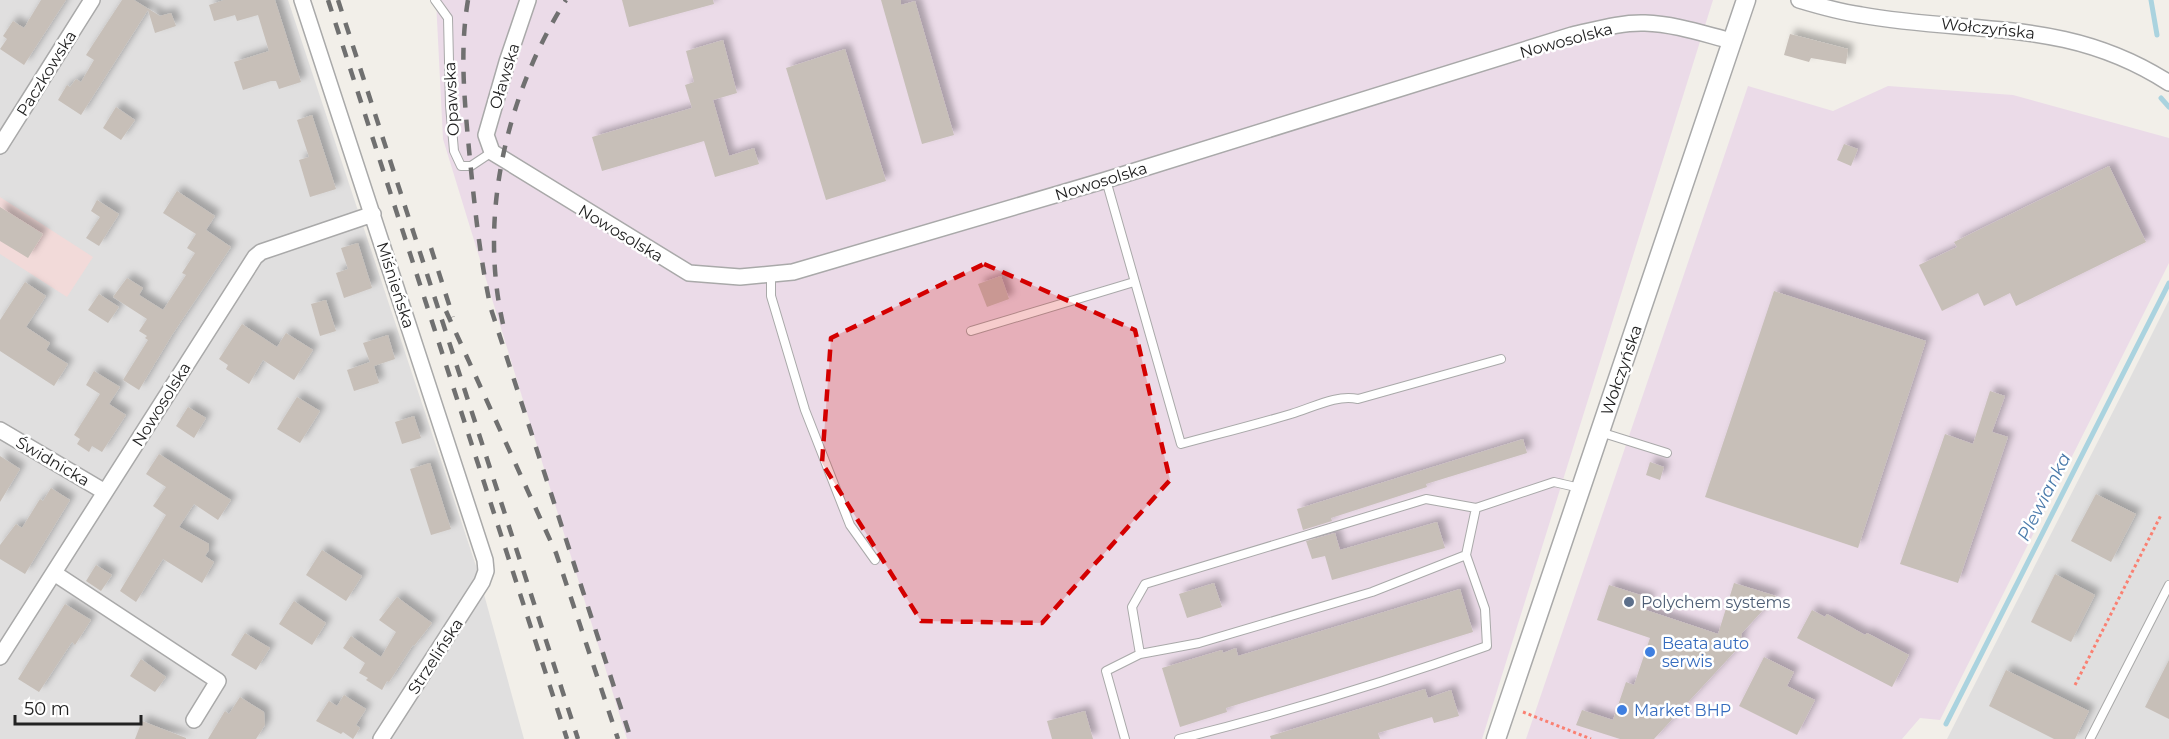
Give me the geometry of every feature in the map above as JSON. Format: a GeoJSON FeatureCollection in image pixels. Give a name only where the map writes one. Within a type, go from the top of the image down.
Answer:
{"type":"FeatureCollection","features":[{"type":"Feature","properties":{"kind":"street","name":"Paczkowska"},"geometry":{"type":"LineString","coordinates":[[0,146],[92,0]]}},
{"type":"Feature","properties":{"kind":"street","name":"Miśnieńska"},"geometry":{"type":"LineString","coordinates":[[302,0],[485,560],[486,571]]}},
{"type":"Feature","properties":{"kind":"street","name":"Oławska"},"geometry":{"type":"LineString","coordinates":[[492,152],[486,135],[528,0]]}},
{"type":"Feature","properties":{"kind":"street","name":"Wołczyńska"},"geometry":{"type":"LineString","coordinates":[[1496,739],[1746,0]]}},
{"type":"Feature","properties":{"kind":"street","name":"Wołczyńska"},"geometry":{"type":"LineString","coordinates":[[1798,0],[1860,15],[2018,30],[2063,38],[2112,52],[2169,83]]}},
{"type":"Feature","properties":{"kind":"street","name":"Nowosolska"},"geometry":{"type":"LineString","coordinates":[[492,152],[689,273],[740,278],[792,272],[1106,180],[1572,35],[1643,23],[1732,41]]}},
{"type":"Feature","properties":{"kind":"street","name":"Nowosolska"},"geometry":{"type":"LineString","coordinates":[[0,657],[255,257],[261,252],[373,214]]}},
{"type":"Feature","properties":{"kind":"street","name":"Świdnicka"},"geometry":{"type":"LineString","coordinates":[[0,430],[105,492]]}},
{"type":"Feature","properties":{"kind":"street","name":"Strzelińska"},"geometry":{"type":"LineString","coordinates":[[381,739],[482,582],[486,571]]}},
{"type":"Feature","properties":{"kind":"street"},"geometry":{"type":"LineString","coordinates":[[54,573],[218,681],[194,720]]}},
{"type":"Feature","properties":{"kind":"lane","name":"Opawska"},"geometry":{"type":"LineString","coordinates":[[435,0],[448,18],[450,105],[454,151],[461,166],[471,166],[492,152]]}},
{"type":"Feature","properties":{"kind":"lane"},"geometry":{"type":"LineString","coordinates":[[1106,180],[1181,444],[1331,401],[1348,397],[1358,399],[1501,359]]}},
{"type":"Feature","properties":{"kind":"lane"},"geometry":{"type":"LineString","coordinates":[[771,274],[771,296],[805,410],[850,525],[875,560]]}},
{"type":"Feature","properties":{"kind":"lane"},"geometry":{"type":"LineString","coordinates":[[971,331],[1134,282]]}},
{"type":"Feature","properties":{"kind":"lane"},"geometry":{"type":"LineString","coordinates":[[1600,432],[1667,453]]}},
{"type":"Feature","properties":{"kind":"lane"},"geometry":{"type":"LineString","coordinates":[[1140,654],[1132,607],[1145,584],[1426,500],[1476,508],[1554,482],[1581,489]]}},
{"type":"Feature","properties":{"kind":"lane"},"geometry":{"type":"LineString","coordinates":[[1179,739],[1232,726],[1418,670],[1487,646],[1485,609],[1466,555],[1476,508]]}},
{"type":"Feature","properties":{"kind":"lane"},"geometry":{"type":"LineString","coordinates":[[1125,739],[1106,671],[1140,654],[1199,643],[1372,592],[1466,555]]}},
{"type":"Feature","properties":{"kind":"lane"},"geometry":{"type":"LineString","coordinates":[[2090,739],[2169,585]]}},
{"type":"Feature","properties":{"kind":"path"},"geometry":{"type":"LineString","coordinates":[[2075,685],[2161,515]]}},
{"type":"Feature","properties":{"kind":"path"},"geometry":{"type":"LineString","coordinates":[[1507,706],[1591,739]]}},
{"type":"Feature","properties":{"kind":"highlighted area"},"geometry":{"type":"Polygon","coordinates":[[[984,264],[1135,330],[1170,480],[1042,623],[921,621],[822,463],[831,338],[984,264]]]}},
{"type":"Feature","properties":{"kind":"shaded area"},"geometry":{"type":"Polygon","coordinates":[[[0,0],[288,0],[477,569],[524,739],[0,739],[0,0]]]}},
{"type":"Feature","properties":{"kind":"shaded area"},"geometry":{"type":"Polygon","coordinates":[[[436,0],[1713,0],[1482,739],[627,739],[443,139],[436,0]]]}},
{"type":"Feature","properties":{"kind":"shaded area"},"geometry":{"type":"Polygon","coordinates":[[[1748,86],[1833,111],[1888,86],[2013,95],[2169,138],[2169,263],[1940,720],[1920,718],[1902,739],[1526,739],[1748,86]]]}},
{"type":"Feature","properties":{"kind":"shaded area"},"geometry":{"type":"Polygon","coordinates":[[[0,197],[93,257],[67,297],[0,254],[0,197]]]}},
{"type":"Feature","properties":{"kind":"shaded area"},"geometry":{"type":"Polygon","coordinates":[[[2169,300],[2169,739],[1947,739],[2127,384],[2169,300]]]}},
{"type":"Feature","properties":{"kind":"building"},"geometry":{"type":"Polygon","coordinates":[[[41,0],[66,0],[24,65],[0,49],[7,39],[3,36],[13,21],[24,28],[41,0]]]}},
{"type":"Feature","properties":{"kind":"building"},"geometry":{"type":"Polygon","coordinates":[[[122,0],[134,0],[160,16],[171,13],[176,26],[155,33],[148,10],[81,115],[58,100],[67,85],[70,87],[76,79],[81,82],[94,60],[86,55],[122,0]]]}},
{"type":"Feature","properties":{"kind":"building"},"geometry":{"type":"Polygon","coordinates":[[[224,0],[275,0],[301,82],[279,89],[276,81],[271,81],[243,90],[234,62],[269,51],[258,15],[237,21],[235,15],[214,21],[209,5],[224,0]]]}},
{"type":"Feature","properties":{"kind":"building"},"geometry":{"type":"Polygon","coordinates":[[[622,0],[713,0],[714,4],[629,27],[622,0]]]}},
{"type":"Feature","properties":{"kind":"building"},"geometry":{"type":"Polygon","coordinates":[[[881,0],[901,0],[901,5],[915,1],[954,135],[922,144],[881,0]]]}},
{"type":"Feature","properties":{"kind":"building"},"geometry":{"type":"Polygon","coordinates":[[[1790,34],[1848,49],[1846,64],[1811,58],[1809,62],[1784,55],[1790,34]]]}},
{"type":"Feature","properties":{"kind":"building"},"geometry":{"type":"Polygon","coordinates":[[[723,40],[737,93],[713,100],[729,156],[754,148],[759,164],[715,177],[704,141],[602,171],[592,137],[692,108],[685,85],[694,82],[686,51],[723,40]]]}},
{"type":"Feature","properties":{"kind":"building"},"geometry":{"type":"Polygon","coordinates":[[[845,49],[886,181],[826,200],[786,68],[845,49]]]}},
{"type":"Feature","properties":{"kind":"building"},"geometry":{"type":"Polygon","coordinates":[[[116,107],[135,120],[121,140],[103,128],[116,107]]]}},
{"type":"Feature","properties":{"kind":"building"},"geometry":{"type":"Polygon","coordinates":[[[312,115],[336,189],[310,197],[299,160],[309,157],[297,120],[312,115]]]}},
{"type":"Feature","properties":{"kind":"building"},"geometry":{"type":"Polygon","coordinates":[[[1844,144],[1858,149],[1851,166],[1837,160],[1844,144]]]}},
{"type":"Feature","properties":{"kind":"building"},"geometry":{"type":"Polygon","coordinates":[[[2109,166],[2146,242],[2016,306],[2010,293],[1984,306],[1978,293],[1942,311],[1919,265],[1957,247],[1954,242],[2109,166]]]}},
{"type":"Feature","properties":{"kind":"building"},"geometry":{"type":"Polygon","coordinates":[[[177,191],[215,216],[206,230],[231,247],[172,335],[139,390],[123,380],[148,340],[145,338],[147,336],[139,331],[147,319],[113,297],[127,278],[143,288],[139,295],[163,310],[186,275],[182,273],[195,253],[187,248],[196,234],[163,213],[177,191]]]}},
{"type":"Feature","properties":{"kind":"building"},"geometry":{"type":"Polygon","coordinates":[[[97,200],[119,214],[99,246],[86,238],[100,217],[91,211],[97,200]]]}},
{"type":"Feature","properties":{"kind":"building"},"geometry":{"type":"Polygon","coordinates":[[[0,207],[43,234],[28,258],[0,241],[0,207]]]}},
{"type":"Feature","properties":{"kind":"building"},"geometry":{"type":"Polygon","coordinates":[[[358,243],[372,288],[344,298],[336,273],[348,269],[341,248],[358,243]]]}},
{"type":"Feature","properties":{"kind":"building"},"geometry":{"type":"Polygon","coordinates":[[[1001,276],[1009,299],[987,307],[978,284],[1001,276]]]}},
{"type":"Feature","properties":{"kind":"building"},"geometry":{"type":"Polygon","coordinates":[[[25,282],[46,296],[26,327],[50,343],[46,350],[68,364],[54,386],[0,351],[0,320],[25,282]]]}},
{"type":"Feature","properties":{"kind":"building"},"geometry":{"type":"Polygon","coordinates":[[[1774,291],[1926,341],[1858,548],[1705,497],[1774,291]]]}},
{"type":"Feature","properties":{"kind":"building"},"geometry":{"type":"Polygon","coordinates":[[[99,294],[119,307],[108,323],[88,310],[99,294]]]}},
{"type":"Feature","properties":{"kind":"building"},"geometry":{"type":"Polygon","coordinates":[[[326,300],[336,331],[320,336],[311,304],[326,300]]]}},
{"type":"Feature","properties":{"kind":"building"},"geometry":{"type":"Polygon","coordinates":[[[242,324],[277,347],[286,333],[313,350],[294,380],[263,360],[249,384],[226,369],[228,365],[219,359],[242,324]]]}},
{"type":"Feature","properties":{"kind":"building"},"geometry":{"type":"Polygon","coordinates":[[[388,335],[395,359],[374,366],[379,383],[354,391],[347,370],[370,362],[363,343],[388,335]]]}},
{"type":"Feature","properties":{"kind":"building"},"geometry":{"type":"Polygon","coordinates":[[[94,371],[120,387],[109,404],[126,415],[102,452],[92,446],[89,452],[77,444],[80,439],[74,435],[100,394],[86,385],[94,371]]]}},
{"type":"Feature","properties":{"kind":"building"},"geometry":{"type":"Polygon","coordinates":[[[1990,391],[2005,396],[1992,432],[2008,437],[1958,583],[1900,564],[1945,434],[1973,444],[1990,391]]]}},
{"type":"Feature","properties":{"kind":"building"},"geometry":{"type":"Polygon","coordinates":[[[297,397],[320,411],[300,443],[277,429],[297,397]]]}},
{"type":"Feature","properties":{"kind":"building"},"geometry":{"type":"Polygon","coordinates":[[[188,407],[206,418],[194,438],[176,426],[188,407]]]}},
{"type":"Feature","properties":{"kind":"building"},"geometry":{"type":"Polygon","coordinates":[[[414,416],[421,438],[402,444],[395,422],[414,416]]]}},
{"type":"Feature","properties":{"kind":"building"},"geometry":{"type":"Polygon","coordinates":[[[1523,439],[1527,453],[1426,484],[1427,487],[1331,518],[1332,521],[1303,530],[1297,509],[1523,439]]]}},
{"type":"Feature","properties":{"kind":"building"},"geometry":{"type":"Polygon","coordinates":[[[159,454],[231,500],[218,520],[194,504],[179,527],[209,544],[209,550],[205,556],[214,562],[202,583],[163,559],[136,602],[120,591],[166,515],[153,506],[166,487],[146,474],[159,454]]]}},
{"type":"Feature","properties":{"kind":"building"},"geometry":{"type":"Polygon","coordinates":[[[0,456],[20,469],[0,502],[0,456]]]}},
{"type":"Feature","properties":{"kind":"building"},"geometry":{"type":"Polygon","coordinates":[[[1650,462],[1664,467],[1660,480],[1646,475],[1650,462]]]}},
{"type":"Feature","properties":{"kind":"building"},"geometry":{"type":"Polygon","coordinates":[[[430,463],[451,529],[431,535],[410,469],[430,463]]]}},
{"type":"Feature","properties":{"kind":"building"},"geometry":{"type":"Polygon","coordinates":[[[51,488],[70,500],[25,574],[0,559],[0,545],[16,524],[22,528],[40,499],[43,501],[51,488]]]}},
{"type":"Feature","properties":{"kind":"building"},"geometry":{"type":"Polygon","coordinates":[[[2096,494],[2136,514],[2111,562],[2071,541],[2096,494]]]}},
{"type":"Feature","properties":{"kind":"building"},"geometry":{"type":"Polygon","coordinates":[[[1437,522],[1445,548],[1332,580],[1325,556],[1312,559],[1306,541],[1335,533],[1340,550],[1437,522]]]}},
{"type":"Feature","properties":{"kind":"building"},"geometry":{"type":"Polygon","coordinates":[[[322,550],[362,576],[346,601],[306,575],[322,550]]]}},
{"type":"Feature","properties":{"kind":"building"},"geometry":{"type":"Polygon","coordinates":[[[96,565],[112,575],[101,591],[86,581],[96,565]]]}},
{"type":"Feature","properties":{"kind":"building"},"geometry":{"type":"Polygon","coordinates":[[[2055,574],[2095,595],[2071,642],[2031,622],[2055,574]]]}},
{"type":"Feature","properties":{"kind":"building"},"geometry":{"type":"Polygon","coordinates":[[[1214,583],[1222,607],[1187,618],[1179,594],[1214,583]]]}},
{"type":"Feature","properties":{"kind":"building"},"geometry":{"type":"Polygon","coordinates":[[[1734,583],[1776,596],[1742,633],[1740,646],[1654,739],[1620,739],[1576,725],[1582,710],[1613,720],[1626,682],[1634,685],[1650,638],[1597,620],[1609,585],[1650,598],[1646,610],[1718,634],[1734,583]]]}},
{"type":"Feature","properties":{"kind":"building"},"geometry":{"type":"Polygon","coordinates":[[[1460,589],[1473,632],[1226,708],[1227,712],[1180,727],[1162,668],[1222,650],[1223,653],[1236,648],[1238,656],[1460,589]]]}},
{"type":"Feature","properties":{"kind":"building"},"geometry":{"type":"Polygon","coordinates":[[[397,597],[432,623],[413,645],[382,690],[359,673],[365,663],[343,648],[351,636],[381,657],[396,632],[379,620],[397,597]]]}},
{"type":"Feature","properties":{"kind":"building"},"geometry":{"type":"Polygon","coordinates":[[[294,601],[326,623],[312,645],[279,624],[294,601]]]}},
{"type":"Feature","properties":{"kind":"building"},"geometry":{"type":"Polygon","coordinates":[[[65,604],[91,620],[75,645],[72,642],[39,692],[18,679],[65,604]]]}},
{"type":"Feature","properties":{"kind":"building"},"geometry":{"type":"Polygon","coordinates":[[[1812,610],[1825,617],[1827,614],[1909,655],[1892,687],[1797,638],[1812,610]]]}},
{"type":"Feature","properties":{"kind":"building"},"geometry":{"type":"Polygon","coordinates":[[[245,633],[270,648],[256,670],[231,655],[245,633]]]}},
{"type":"Feature","properties":{"kind":"building"},"geometry":{"type":"Polygon","coordinates":[[[1764,657],[1794,672],[1787,686],[1815,700],[1797,735],[1739,706],[1764,657]]]}},
{"type":"Feature","properties":{"kind":"building"},"geometry":{"type":"Polygon","coordinates":[[[141,659],[166,677],[155,692],[130,676],[141,659]]]}},
{"type":"Feature","properties":{"kind":"building"},"geometry":{"type":"Polygon","coordinates":[[[2169,660],[2169,719],[2145,707],[2169,660]]]}},
{"type":"Feature","properties":{"kind":"building"},"geometry":{"type":"Polygon","coordinates":[[[2006,670],[2089,711],[2075,739],[2054,739],[1989,706],[2006,670]]]}},
{"type":"Feature","properties":{"kind":"building"},"geometry":{"type":"Polygon","coordinates":[[[1425,689],[1428,698],[1451,690],[1459,716],[1434,723],[1432,717],[1378,733],[1380,739],[1271,739],[1270,736],[1425,689]]]}},
{"type":"Feature","properties":{"kind":"building"},"geometry":{"type":"Polygon","coordinates":[[[344,695],[366,709],[356,725],[360,728],[353,739],[343,732],[341,734],[316,721],[329,701],[337,706],[344,695]]]}},
{"type":"Feature","properties":{"kind":"building"},"geometry":{"type":"Polygon","coordinates":[[[240,697],[264,712],[265,725],[256,739],[208,739],[225,711],[229,714],[240,697]]]}},
{"type":"Feature","properties":{"kind":"building"},"geometry":{"type":"Polygon","coordinates":[[[1085,711],[1093,739],[1052,739],[1047,721],[1085,711]]]}},
{"type":"Feature","properties":{"kind":"building"},"geometry":{"type":"Polygon","coordinates":[[[142,721],[186,738],[186,739],[135,739],[142,721]]]}},
{"type":"Feature","properties":{"kind":"waterway","name":"Plewianka"},"geometry":{"type":"LineString","coordinates":[[2151,0],[2157,35]]}},
{"type":"Feature","properties":{"kind":"waterway","name":"Plewianka"},"geometry":{"type":"LineString","coordinates":[[2161,98],[2169,107]]}},
{"type":"Feature","properties":{"kind":"waterway","name":"Plewianka"},"geometry":{"type":"LineString","coordinates":[[1946,724],[2169,283]]}},
{"type":"Feature","properties":{"kind":"railway"},"geometry":{"type":"LineString","coordinates":[[328,0],[567,739]]}},
{"type":"Feature","properties":{"kind":"railway"},"geometry":{"type":"LineString","coordinates":[[338,0],[578,739]]}},
{"type":"Feature","properties":{"kind":"railway"},"geometry":{"type":"LineString","coordinates":[[468,0],[463,60],[465,100],[478,234],[491,309],[631,739]]}},
{"type":"Feature","properties":{"kind":"railway"},"geometry":{"type":"LineString","coordinates":[[503,324],[496,283],[494,240],[496,198],[503,156],[528,75],[545,36],[566,0]]}},
{"type":"Feature","properties":{"kind":"railway"},"geometry":{"type":"LineString","coordinates":[[431,248],[453,317]]}},
{"type":"Feature","properties":{"kind":"railway"},"geometry":{"type":"LineString","coordinates":[[446,311],[556,553],[618,739]]}},
{"type":"Feature","properties":{"kind":"place","name":"Polychem systems"},"geometry":{"type":"Point","coordinates":[1629,602]}},
{"type":"Feature","properties":{"kind":"place","name":"Beata auto serwis"},"geometry":{"type":"Point","coordinates":[1650,652]}},
{"type":"Feature","properties":{"kind":"place","name":"Market BHP"},"geometry":{"type":"Point","coordinates":[1622,710]}}]}
